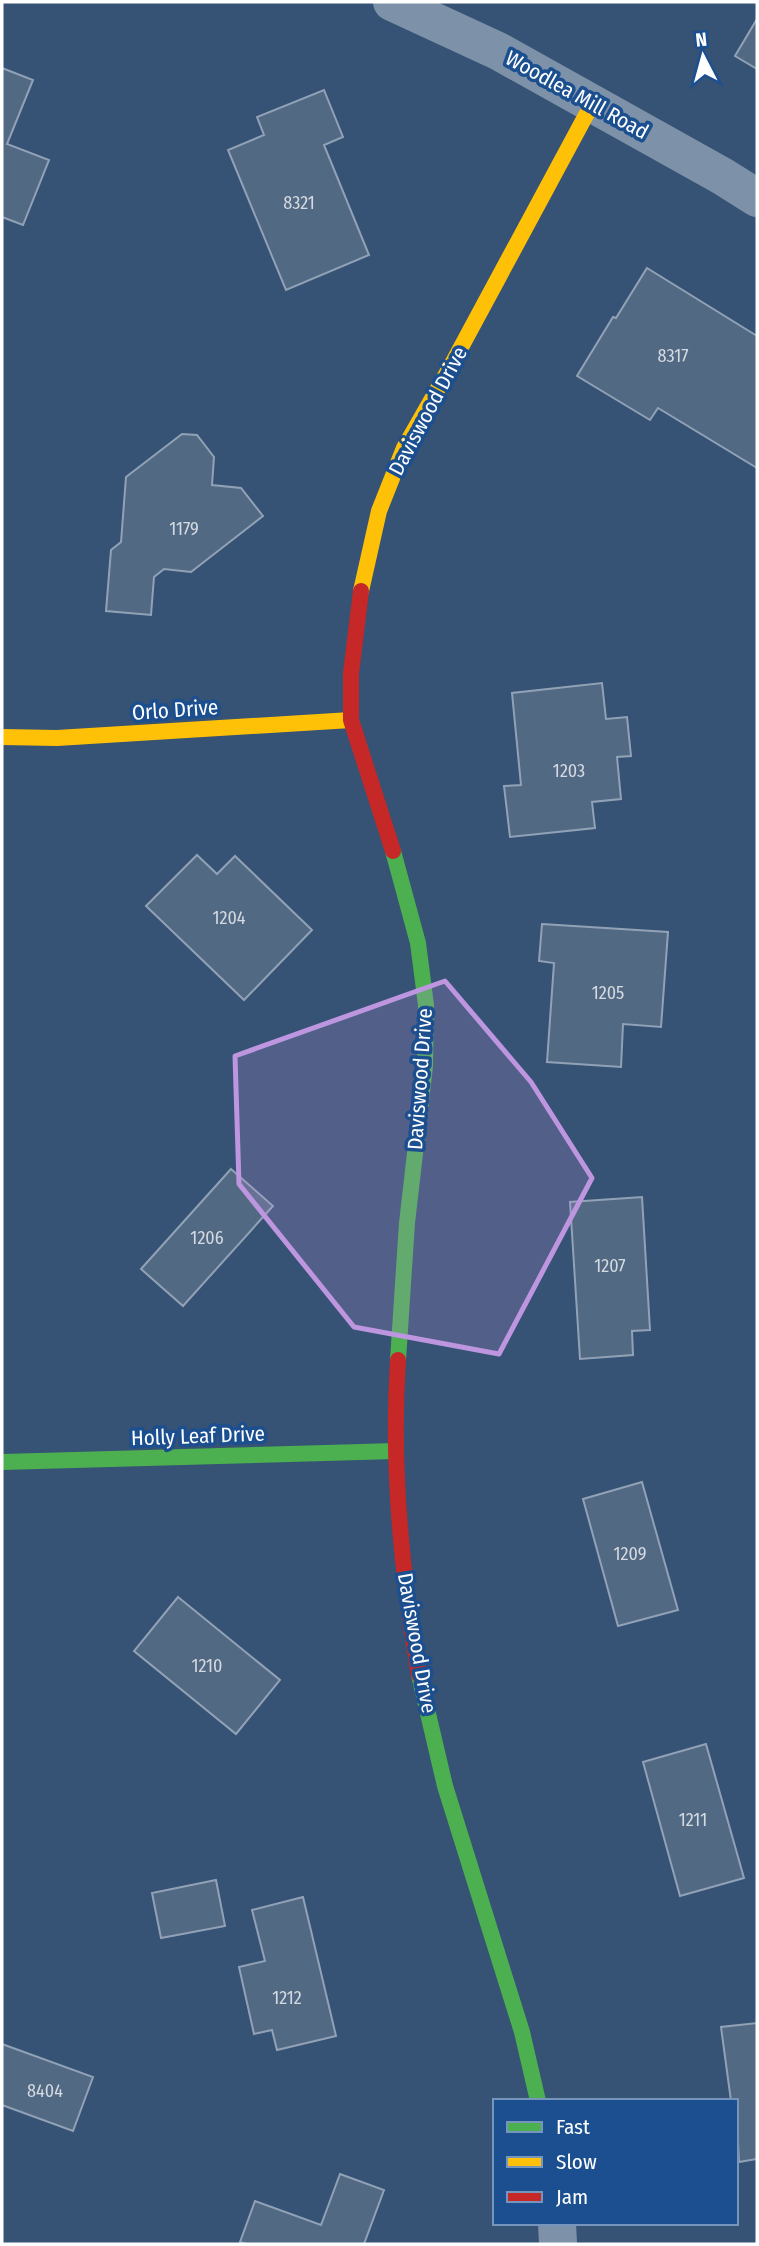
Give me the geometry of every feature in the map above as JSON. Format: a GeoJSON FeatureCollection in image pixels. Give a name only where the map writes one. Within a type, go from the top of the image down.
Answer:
{"type":"FeatureCollection","features":[{"type":"Feature","properties":{"kind":"street","name":"Woodlea Mill Road"},"geometry":{"type":"LineString","coordinates":[[392,2],[498,51],[757,198]]}},
{"type":"Feature","properties":{"kind":"street","name":"Daviswood Drive"},"geometry":{"type":"LineString","coordinates":[[538,2099],[522,2032],[445,1786],[419,1673],[403,1563],[396,1451],[396,1391],[407,1223],[425,1066],[426,1005],[418,943],[386,826],[351,720],[351,673],[363,575],[384,498],[404,448],[592,104]]}},
{"type":"Feature","properties":{"kind":"street","name":"Orlo Drive"},"geometry":{"type":"LineString","coordinates":[[2,737],[57,738],[351,720]]}},
{"type":"Feature","properties":{"kind":"street","name":"Holly Leaf Drive"},"geometry":{"type":"LineString","coordinates":[[2,1462],[396,1451]]}},
{"type":"Feature","properties":{"kind":"street"},"geometry":{"type":"LineString","coordinates":[[557,2225],[558,2244]]}},
{"type":"Feature","properties":{"kind":"highlighted area"},"geometry":{"type":"Polygon","coordinates":[[[445,981],[531,1082],[592,1178],[499,1354],[354,1327],[239,1184],[235,1056],[445,981]]]}},
{"type":"Feature","properties":{"kind":"building"},"geometry":{"type":"Polygon","coordinates":[[[757,19],[757,69],[735,56],[757,19]]]}},
{"type":"Feature","properties":{"kind":"building"},"geometry":{"type":"Polygon","coordinates":[[[2,68],[33,80],[7,144],[49,160],[23,225],[2,217],[2,68]]]}},
{"type":"Feature","properties":{"kind":"building"},"geometry":{"type":"Polygon","coordinates":[[[324,90],[343,137],[324,145],[369,255],[286,290],[228,150],[264,135],[257,117],[324,90]]]}},
{"type":"Feature","properties":{"kind":"building"},"geometry":{"type":"Polygon","coordinates":[[[647,268],[757,336],[757,468],[658,408],[650,420],[577,376],[647,268]]]}},
{"type":"Feature","properties":{"kind":"building"},"geometry":{"type":"Polygon","coordinates":[[[182,434],[197,435],[214,457],[212,485],[241,488],[263,516],[191,572],[164,569],[154,577],[151,615],[106,611],[111,550],[121,542],[126,477],[182,434]]]}},
{"type":"Feature","properties":{"kind":"building"},"geometry":{"type":"Polygon","coordinates":[[[602,683],[606,719],[627,717],[631,756],[617,757],[621,799],[592,802],[595,828],[510,837],[504,786],[521,785],[512,693],[602,683]]]}},
{"type":"Feature","properties":{"kind":"building"},"geometry":{"type":"Polygon","coordinates":[[[197,855],[217,874],[235,856],[312,930],[244,1000],[146,906],[197,855]]]}},
{"type":"Feature","properties":{"kind":"building"},"geometry":{"type":"Polygon","coordinates":[[[542,924],[668,932],[661,1027],[623,1024],[621,1067],[547,1062],[554,963],[539,961],[542,924]]]}},
{"type":"Feature","properties":{"kind":"building"},"geometry":{"type":"Polygon","coordinates":[[[231,1169],[273,1206],[183,1306],[141,1269],[231,1169]]]}},
{"type":"Feature","properties":{"kind":"building"},"geometry":{"type":"Polygon","coordinates":[[[642,1197],[650,1330],[632,1331],[633,1355],[580,1359],[570,1202],[642,1197]]]}},
{"type":"Feature","properties":{"kind":"building"},"geometry":{"type":"Polygon","coordinates":[[[642,1482],[678,1610],[618,1626],[583,1499],[642,1482]]]}},
{"type":"Feature","properties":{"kind":"building"},"geometry":{"type":"Polygon","coordinates":[[[178,1597],[280,1680],[236,1734],[134,1651],[178,1597]]]}},
{"type":"Feature","properties":{"kind":"building"},"geometry":{"type":"Polygon","coordinates":[[[706,1744],[744,1878],[680,1896],[643,1762],[706,1744]]]}},
{"type":"Feature","properties":{"kind":"building"},"geometry":{"type":"Polygon","coordinates":[[[216,1880],[225,1926],[161,1938],[152,1893],[216,1880]]]}},
{"type":"Feature","properties":{"kind":"building"},"geometry":{"type":"Polygon","coordinates":[[[303,1897],[336,2036],[277,2050],[272,2030],[254,2034],[239,1967],[265,1961],[252,1910],[303,1897]]]}},
{"type":"Feature","properties":{"kind":"building"},"geometry":{"type":"Polygon","coordinates":[[[757,2023],[757,2159],[739,2162],[738,2099],[731,2099],[721,2027],[757,2023]]]}},
{"type":"Feature","properties":{"kind":"building"},"geometry":{"type":"Polygon","coordinates":[[[2,2044],[93,2077],[73,2131],[2,2105],[2,2044]]]}},
{"type":"Feature","properties":{"kind":"building"},"geometry":{"type":"Polygon","coordinates":[[[340,2174],[384,2190],[364,2244],[240,2242],[255,2201],[321,2225],[340,2174]]]}},
{"type":"Feature","properties":{"kind":"traffic: fast"},"geometry":{"type":"LineString","coordinates":[[393,851],[418,943],[426,1005],[425,1066],[407,1223],[398,1360]]}},
{"type":"Feature","properties":{"kind":"traffic: fast"},"geometry":{"type":"LineString","coordinates":[[2,1462],[396,1451]]}},
{"type":"Feature","properties":{"kind":"traffic: fast"},"geometry":{"type":"LineString","coordinates":[[419,1675],[445,1786],[522,2032],[538,2099]]}},
{"type":"Feature","properties":{"kind":"traffic: slow"},"geometry":{"type":"LineString","coordinates":[[361,591],[379,511],[404,448],[592,104]]}},
{"type":"Feature","properties":{"kind":"traffic: slow"},"geometry":{"type":"LineString","coordinates":[[2,737],[57,738],[351,720]]}},
{"type":"Feature","properties":{"kind":"traffic: jam"},"geometry":{"type":"LineString","coordinates":[[361,591],[351,673],[351,720],[393,851]]}},
{"type":"Feature","properties":{"kind":"traffic: jam"},"geometry":{"type":"LineString","coordinates":[[398,1360],[396,1439],[399,1518],[419,1675]]}}]}
